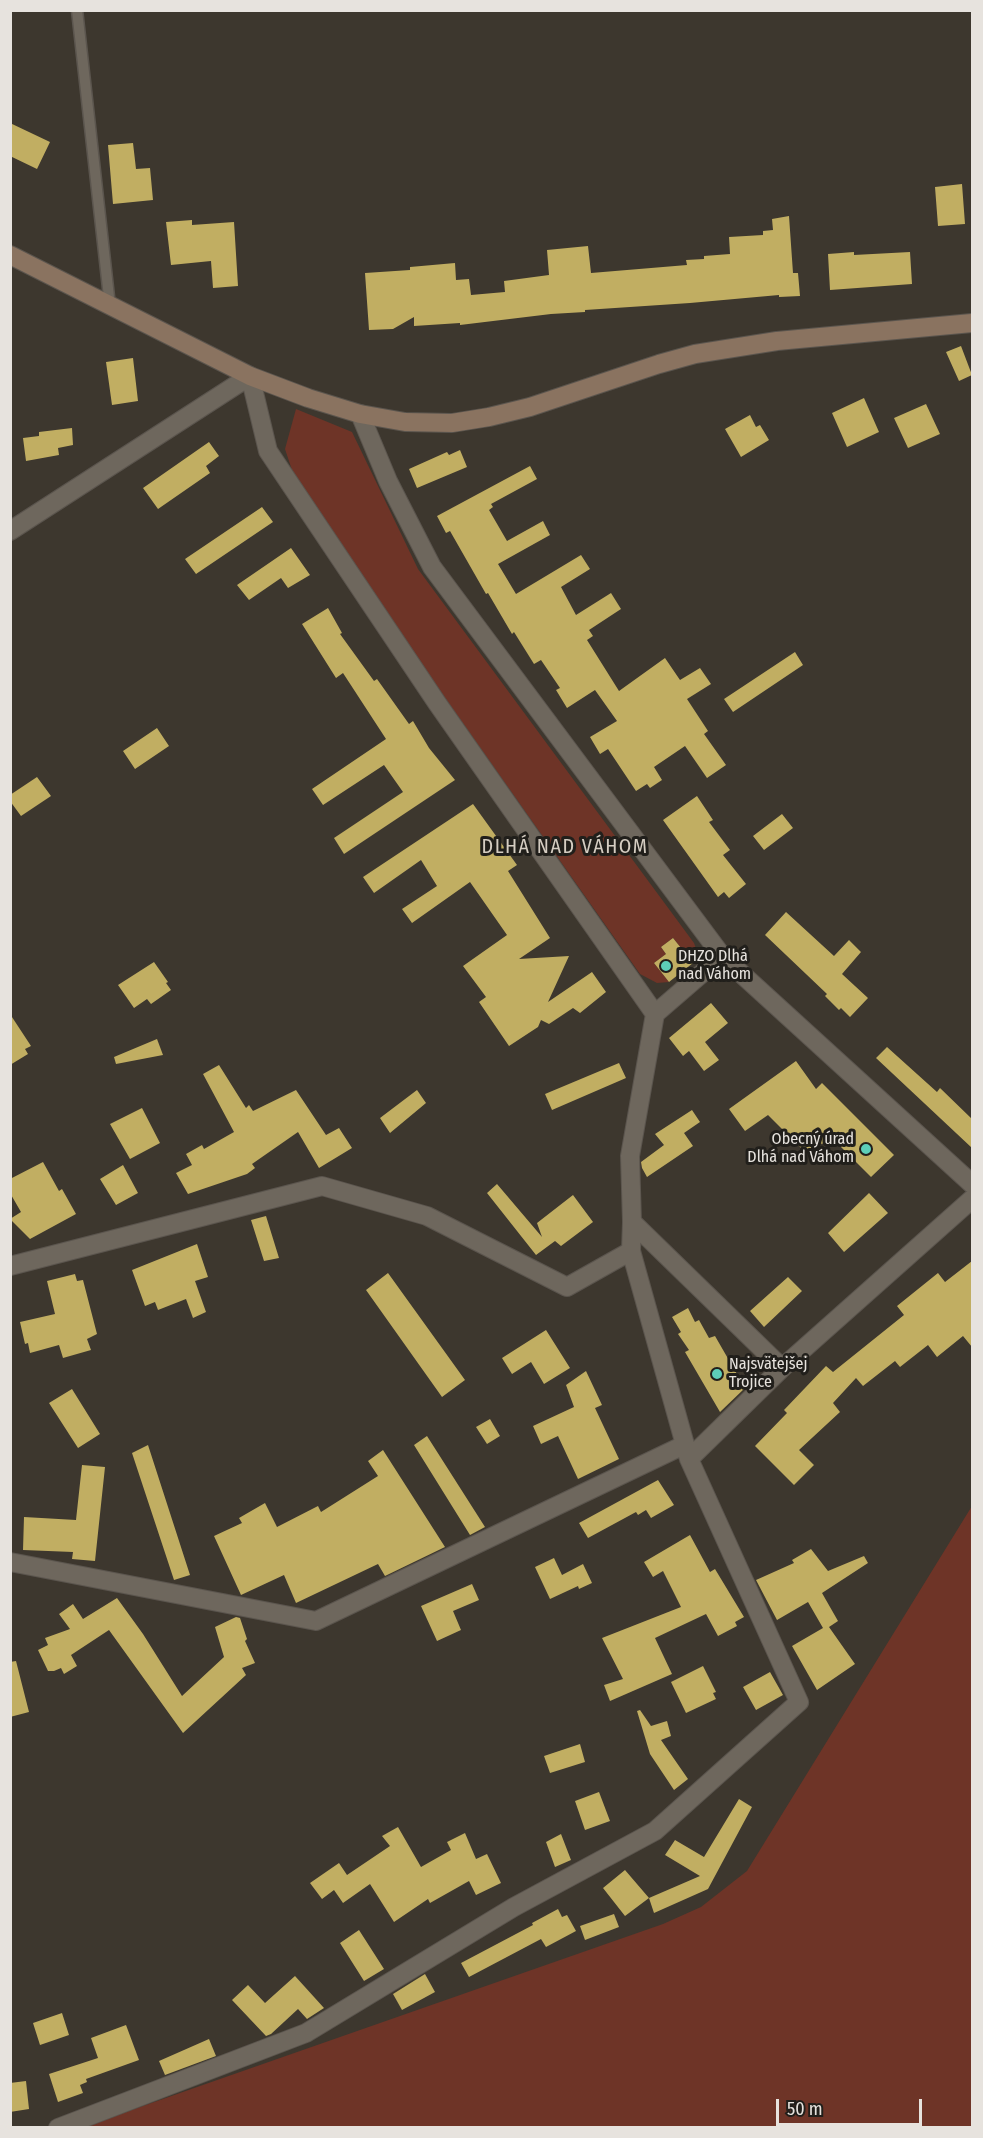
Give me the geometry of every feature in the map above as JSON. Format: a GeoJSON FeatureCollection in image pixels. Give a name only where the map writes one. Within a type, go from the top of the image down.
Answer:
{"type":"FeatureCollection","features":[{"type":"Feature","properties":{"kind":"main road"},"geometry":{"type":"LineString","coordinates":[[10,255],[250,376],[308,398],[360,414],[405,422],[471,421],[530,407],[695,354],[777,341],[972,323]]}},
{"type":"Feature","properties":{"kind":"street"},"geometry":{"type":"LineString","coordinates":[[10,531],[250,376],[268,451],[437,703],[655,1014]]}},
{"type":"Feature","properties":{"kind":"street"},"geometry":{"type":"LineString","coordinates":[[360,414],[388,481],[432,567],[722,956],[972,1184]]}},
{"type":"Feature","properties":{"kind":"street"},"geometry":{"type":"LineString","coordinates":[[58,2127],[306,2033],[514,1907],[656,1831],[798,1702],[687,1452],[631,1251],[630,1156],[655,1014],[722,956]]}},
{"type":"Feature","properties":{"kind":"street"},"geometry":{"type":"LineString","coordinates":[[10,1266],[322,1186],[427,1216],[567,1287],[631,1251]]}},
{"type":"Feature","properties":{"kind":"street"},"geometry":{"type":"LineString","coordinates":[[10,1562],[316,1621],[687,1452],[972,1199]]}},
{"type":"Feature","properties":{"kind":"street"},"geometry":{"type":"LineString","coordinates":[[632,1222],[782,1368]]}},
{"type":"Feature","properties":{"kind":"lane"},"geometry":{"type":"LineString","coordinates":[[77,10],[110,306]]}},
{"type":"Feature","properties":{"kind":"shaded area"},"geometry":{"type":"Polygon","coordinates":[[[296,409],[352,432],[418,569],[694,943],[699,957],[693,963],[673,938],[661,947],[666,954],[654,963],[669,982],[657,983],[640,974],[349,562],[292,470],[285,449],[296,409]]]}},
{"type":"Feature","properties":{"kind":"shaded area"},"geometry":{"type":"Polygon","coordinates":[[[972,1506],[972,2127],[80,2128],[663,1924],[701,1907],[747,1871],[972,1506]]]}},
{"type":"Feature","properties":{"kind":"building"},"geometry":{"type":"Polygon","coordinates":[[[10,123],[50,142],[37,169],[10,156],[10,123]]]}},
{"type":"Feature","properties":{"kind":"building"},"geometry":{"type":"Polygon","coordinates":[[[133,143],[136,169],[150,168],[153,200],[113,204],[108,145],[133,143]]]}},
{"type":"Feature","properties":{"kind":"building"},"geometry":{"type":"Polygon","coordinates":[[[962,184],[965,224],[938,226],[935,187],[962,184]]]}},
{"type":"Feature","properties":{"kind":"building"},"geometry":{"type":"Polygon","coordinates":[[[789,216],[793,273],[798,273],[800,296],[779,297],[779,295],[585,310],[585,312],[460,325],[460,323],[414,326],[414,317],[393,329],[369,330],[365,273],[410,270],[410,267],[455,263],[456,280],[469,279],[471,295],[505,292],[504,281],[549,275],[547,250],[588,246],[591,273],[687,265],[686,260],[730,254],[729,237],[763,235],[763,231],[773,230],[772,219],[789,216]]]}},
{"type":"Feature","properties":{"kind":"building"},"geometry":{"type":"Polygon","coordinates":[[[192,220],[192,225],[234,222],[238,286],[213,288],[211,261],[171,265],[166,222],[192,220]]]}},
{"type":"Feature","properties":{"kind":"building"},"geometry":{"type":"Polygon","coordinates":[[[854,252],[854,255],[910,252],[912,284],[830,290],[828,254],[854,252]]]}},
{"type":"Feature","properties":{"kind":"building"},"geometry":{"type":"Polygon","coordinates":[[[961,346],[972,375],[959,381],[946,352],[961,346]]]}},
{"type":"Feature","properties":{"kind":"building"},"geometry":{"type":"Polygon","coordinates":[[[133,358],[138,401],[112,405],[106,362],[133,358]]]}},
{"type":"Feature","properties":{"kind":"building"},"geometry":{"type":"Polygon","coordinates":[[[864,398],[879,432],[847,447],[832,413],[864,398]]]}},
{"type":"Feature","properties":{"kind":"building"},"geometry":{"type":"Polygon","coordinates":[[[926,404],[940,434],[908,448],[894,418],[926,404]]]}},
{"type":"Feature","properties":{"kind":"building"},"geometry":{"type":"Polygon","coordinates":[[[750,415],[756,427],[760,425],[769,440],[741,457],[725,429],[750,415]]]}},
{"type":"Feature","properties":{"kind":"building"},"geometry":{"type":"Polygon","coordinates":[[[72,428],[73,445],[58,448],[59,455],[26,461],[23,438],[39,436],[39,432],[72,428]]]}},
{"type":"Feature","properties":{"kind":"building"},"geometry":{"type":"Polygon","coordinates":[[[209,442],[219,456],[206,466],[210,473],[158,509],[143,488],[209,442]]]}},
{"type":"Feature","properties":{"kind":"building"},"geometry":{"type":"Polygon","coordinates":[[[460,450],[467,467],[417,488],[409,469],[447,452],[449,455],[460,450]]]}},
{"type":"Feature","properties":{"kind":"building"},"geometry":{"type":"Polygon","coordinates":[[[530,466],[537,479],[491,504],[493,507],[489,510],[507,541],[543,521],[550,535],[498,564],[516,594],[581,555],[590,569],[561,587],[576,615],[611,593],[621,609],[589,630],[593,636],[587,640],[619,691],[665,658],[680,680],[700,668],[711,684],[687,699],[708,731],[704,734],[726,765],[707,778],[685,746],[654,767],[662,780],[650,788],[647,784],[636,791],[608,749],[600,754],[590,737],[617,721],[595,690],[567,708],[556,690],[560,688],[541,660],[534,664],[514,632],[512,634],[488,593],[486,594],[450,531],[446,533],[437,516],[530,466]]]}},
{"type":"Feature","properties":{"kind":"building"},"geometry":{"type":"Polygon","coordinates":[[[262,507],[273,522],[196,574],[185,559],[262,507]]]}},
{"type":"Feature","properties":{"kind":"building"},"geometry":{"type":"Polygon","coordinates":[[[291,548],[310,575],[288,588],[281,578],[249,600],[237,585],[291,548]]]}},
{"type":"Feature","properties":{"kind":"building"},"geometry":{"type":"Polygon","coordinates":[[[328,608],[342,633],[340,634],[374,681],[377,679],[409,724],[413,721],[429,748],[455,780],[344,854],[334,838],[403,792],[384,765],[323,805],[312,789],[386,739],[343,673],[336,678],[302,624],[328,608]]]}},
{"type":"Feature","properties":{"kind":"building"},"geometry":{"type":"Polygon","coordinates":[[[795,652],[803,665],[733,712],[724,699],[795,652]]]}},
{"type":"Feature","properties":{"kind":"building"},"geometry":{"type":"Polygon","coordinates":[[[157,728],[169,746],[135,769],[123,751],[157,728]]]}},
{"type":"Feature","properties":{"kind":"building"},"geometry":{"type":"Polygon","coordinates":[[[37,777],[51,796],[21,816],[10,801],[10,795],[37,777]]]}},
{"type":"Feature","properties":{"kind":"building"},"geometry":{"type":"Polygon","coordinates":[[[697,796],[713,820],[709,822],[730,850],[723,855],[746,884],[729,898],[724,892],[718,897],[663,820],[697,796]]]}},
{"type":"Feature","properties":{"kind":"building"},"geometry":{"type":"Polygon","coordinates":[[[473,804],[517,865],[508,871],[550,938],[519,959],[569,956],[548,1002],[592,972],[606,992],[580,1013],[573,1008],[549,1024],[541,1020],[538,1027],[509,1046],[479,1002],[486,997],[463,966],[507,935],[470,882],[412,923],[402,909],[437,886],[421,860],[374,893],[363,877],[473,804]]]}},
{"type":"Feature","properties":{"kind":"building"},"geometry":{"type":"Polygon","coordinates":[[[782,814],[793,828],[764,850],[753,836],[782,814]]]}},
{"type":"Feature","properties":{"kind":"building"},"geometry":{"type":"Polygon","coordinates":[[[786,912],[834,956],[849,940],[861,952],[842,974],[868,998],[850,1017],[841,1008],[839,1010],[825,996],[827,994],[765,935],[786,912]]]}},
{"type":"Feature","properties":{"kind":"building"},"geometry":{"type":"Polygon","coordinates":[[[673,938],[693,963],[669,982],[654,963],[666,954],[661,947],[673,938]]]}},
{"type":"Feature","properties":{"kind":"building"},"geometry":{"type":"Polygon","coordinates":[[[154,962],[171,990],[151,1004],[147,999],[134,1008],[118,985],[154,962]]]}},
{"type":"Feature","properties":{"kind":"building"},"geometry":{"type":"Polygon","coordinates":[[[711,1003],[728,1023],[705,1042],[719,1060],[704,1071],[689,1051],[683,1056],[669,1038],[711,1003]]]}},
{"type":"Feature","properties":{"kind":"building"},"geometry":{"type":"Polygon","coordinates":[[[10,1014],[31,1046],[25,1049],[28,1054],[10,1065],[10,1014]]]}},
{"type":"Feature","properties":{"kind":"building"},"geometry":{"type":"Polygon","coordinates":[[[157,1039],[163,1055],[116,1064],[114,1057],[157,1039]]]}},
{"type":"Feature","properties":{"kind":"building"},"geometry":{"type":"Polygon","coordinates":[[[887,1047],[937,1092],[940,1088],[972,1119],[972,1148],[876,1058],[887,1047]]]}},
{"type":"Feature","properties":{"kind":"building"},"geometry":{"type":"Polygon","coordinates":[[[796,1061],[816,1089],[822,1083],[894,1155],[871,1177],[837,1143],[815,1144],[806,1153],[768,1115],[745,1131],[729,1109],[796,1061]]]}},
{"type":"Feature","properties":{"kind":"building"},"geometry":{"type":"Polygon","coordinates":[[[619,1063],[626,1078],[552,1110],[545,1094],[619,1063]]]}},
{"type":"Feature","properties":{"kind":"building"},"geometry":{"type":"Polygon","coordinates":[[[219,1065],[246,1108],[249,1105],[253,1111],[296,1090],[326,1135],[339,1128],[352,1148],[319,1168],[298,1132],[252,1164],[255,1168],[247,1174],[188,1194],[176,1173],[192,1165],[186,1154],[202,1145],[204,1149],[234,1132],[203,1074],[219,1065]]]}},
{"type":"Feature","properties":{"kind":"building"},"geometry":{"type":"Polygon","coordinates":[[[417,1090],[426,1103],[390,1133],[380,1118],[417,1090]]]}},
{"type":"Feature","properties":{"kind":"building"},"geometry":{"type":"Polygon","coordinates":[[[142,1108],[160,1143],[130,1159],[110,1124],[142,1108]]]}},
{"type":"Feature","properties":{"kind":"building"},"geometry":{"type":"Polygon","coordinates":[[[692,1110],[700,1122],[684,1133],[693,1146],[647,1177],[641,1162],[664,1145],[655,1134],[692,1110]]]}},
{"type":"Feature","properties":{"kind":"building"},"geometry":{"type":"Polygon","coordinates":[[[43,1162],[59,1191],[62,1189],[76,1214],[30,1239],[10,1219],[21,1212],[10,1193],[10,1179],[43,1162]]]}},
{"type":"Feature","properties":{"kind":"building"},"geometry":{"type":"Polygon","coordinates":[[[123,1165],[138,1193],[116,1205],[100,1179],[123,1165]]]}},
{"type":"Feature","properties":{"kind":"building"},"geometry":{"type":"Polygon","coordinates":[[[497,1184],[542,1237],[537,1223],[573,1195],[593,1222],[561,1246],[555,1241],[536,1255],[487,1193],[497,1184]]]}},
{"type":"Feature","properties":{"kind":"building"},"geometry":{"type":"Polygon","coordinates":[[[869,1193],[888,1213],[844,1252],[828,1233],[869,1193]]]}},
{"type":"Feature","properties":{"kind":"building"},"geometry":{"type":"Polygon","coordinates":[[[266,1216],[279,1258],[264,1261],[251,1220],[266,1216]]]}},
{"type":"Feature","properties":{"kind":"building"},"geometry":{"type":"Polygon","coordinates":[[[197,1244],[208,1277],[195,1281],[206,1312],[193,1318],[186,1299],[158,1310],[155,1302],[145,1306],[132,1270],[197,1244]]]}},
{"type":"Feature","properties":{"kind":"building"},"geometry":{"type":"Polygon","coordinates":[[[972,1261],[972,1347],[963,1336],[937,1357],[928,1345],[900,1367],[895,1361],[863,1386],[856,1378],[833,1403],[840,1412],[799,1450],[814,1465],[794,1485],[755,1446],[787,1413],[784,1410],[826,1366],[833,1372],[904,1315],[897,1306],[938,1273],[945,1282],[972,1261]]]}},
{"type":"Feature","properties":{"kind":"building"},"geometry":{"type":"Polygon","coordinates":[[[388,1273],[465,1380],[442,1397],[366,1290],[388,1273]]]}},
{"type":"Feature","properties":{"kind":"building"},"geometry":{"type":"Polygon","coordinates":[[[75,1274],[77,1281],[83,1280],[97,1334],[87,1339],[91,1350],[63,1358],[59,1345],[30,1353],[28,1343],[25,1344],[20,1322],[55,1314],[47,1281],[75,1274]]]}},
{"type":"Feature","properties":{"kind":"building"},"geometry":{"type":"Polygon","coordinates":[[[788,1277],[802,1291],[764,1327],[750,1311],[788,1277]]]}},
{"type":"Feature","properties":{"kind":"building","name":"Najsvätejšej Trojice"},"geometry":{"type":"Polygon","coordinates":[[[688,1308],[695,1322],[699,1320],[709,1338],[715,1336],[745,1388],[720,1412],[685,1352],[689,1350],[678,1334],[681,1332],[672,1317],[688,1308]]]}},
{"type":"Feature","properties":{"kind":"building"},"geometry":{"type":"Polygon","coordinates":[[[546,1330],[570,1368],[544,1384],[531,1362],[512,1374],[502,1358],[546,1330]]]}},
{"type":"Feature","properties":{"kind":"building"},"geometry":{"type":"Polygon","coordinates":[[[586,1371],[602,1405],[595,1408],[619,1459],[578,1479],[558,1436],[541,1444],[533,1426],[574,1407],[566,1385],[586,1371]]]}},
{"type":"Feature","properties":{"kind":"building"},"geometry":{"type":"Polygon","coordinates":[[[72,1389],[100,1434],[78,1448],[49,1403],[72,1389]]]}},
{"type":"Feature","properties":{"kind":"building"},"geometry":{"type":"Polygon","coordinates":[[[490,1419],[500,1436],[487,1444],[476,1427],[490,1419]]]}},
{"type":"Feature","properties":{"kind":"building"},"geometry":{"type":"Polygon","coordinates":[[[427,1436],[485,1527],[470,1535],[414,1445],[427,1436]]]}},
{"type":"Feature","properties":{"kind":"building"},"geometry":{"type":"Polygon","coordinates":[[[148,1445],[190,1575],[174,1580],[132,1453],[148,1445]]]}},
{"type":"Feature","properties":{"kind":"building"},"geometry":{"type":"Polygon","coordinates":[[[383,1450],[445,1547],[385,1576],[378,1564],[296,1603],[284,1575],[241,1595],[214,1536],[242,1523],[239,1518],[265,1503],[277,1527],[318,1506],[321,1512],[378,1476],[368,1461],[383,1450]]]}},
{"type":"Feature","properties":{"kind":"building"},"geometry":{"type":"Polygon","coordinates":[[[82,1465],[105,1467],[95,1561],[72,1559],[73,1552],[23,1550],[24,1517],[76,1520],[82,1465]]]}},
{"type":"Feature","properties":{"kind":"building"},"geometry":{"type":"Polygon","coordinates":[[[658,1480],[674,1505],[651,1518],[646,1510],[638,1515],[636,1512],[588,1538],[579,1523],[658,1480]]]}},
{"type":"Feature","properties":{"kind":"building"},"geometry":{"type":"Polygon","coordinates":[[[690,1535],[710,1572],[715,1569],[744,1617],[735,1622],[737,1626],[718,1636],[706,1614],[655,1638],[672,1674],[610,1701],[604,1685],[623,1679],[602,1638],[681,1607],[663,1571],[653,1577],[644,1562],[690,1535]]]}},
{"type":"Feature","properties":{"kind":"building"},"geometry":{"type":"Polygon","coordinates":[[[811,1549],[828,1571],[864,1556],[868,1563],[822,1593],[838,1621],[829,1627],[855,1664],[817,1690],[792,1646],[823,1628],[808,1602],[777,1620],[756,1580],[794,1563],[792,1560],[811,1549]]]}},
{"type":"Feature","properties":{"kind":"building"},"geometry":{"type":"Polygon","coordinates":[[[554,1558],[562,1575],[583,1564],[592,1583],[579,1589],[578,1586],[550,1599],[535,1567],[554,1558]]]}},
{"type":"Feature","properties":{"kind":"building"},"geometry":{"type":"Polygon","coordinates":[[[472,1584],[479,1600],[453,1611],[461,1630],[437,1641],[421,1606],[472,1584]]]}},
{"type":"Feature","properties":{"kind":"building"},"geometry":{"type":"Polygon","coordinates":[[[117,1598],[182,1696],[224,1657],[215,1627],[236,1617],[240,1618],[247,1639],[245,1641],[255,1663],[242,1668],[246,1675],[183,1733],[109,1630],[71,1655],[77,1666],[64,1674],[61,1668],[48,1671],[38,1650],[48,1645],[45,1638],[70,1629],[59,1614],[73,1604],[83,1619],[117,1598]]]}},
{"type":"Feature","properties":{"kind":"building"},"geometry":{"type":"Polygon","coordinates":[[[16,1661],[29,1712],[10,1717],[10,1662],[16,1661]]]}},
{"type":"Feature","properties":{"kind":"building"},"geometry":{"type":"Polygon","coordinates":[[[703,1666],[716,1692],[713,1693],[716,1699],[686,1713],[671,1682],[703,1666]]]}},
{"type":"Feature","properties":{"kind":"building"},"geometry":{"type":"Polygon","coordinates":[[[770,1672],[783,1695],[756,1710],[743,1687],[770,1672]]]}},
{"type":"Feature","properties":{"kind":"building"},"geometry":{"type":"Polygon","coordinates":[[[640,1710],[651,1726],[667,1721],[671,1736],[661,1740],[688,1779],[674,1790],[650,1754],[637,1711],[640,1710]]]}},
{"type":"Feature","properties":{"kind":"building"},"geometry":{"type":"Polygon","coordinates":[[[580,1744],[585,1762],[550,1773],[544,1756],[580,1744]]]}},
{"type":"Feature","properties":{"kind":"building"},"geometry":{"type":"Polygon","coordinates":[[[599,1792],[610,1821],[585,1830],[575,1801],[599,1792]]]}},
{"type":"Feature","properties":{"kind":"building"},"geometry":{"type":"Polygon","coordinates":[[[739,1799],[752,1807],[708,1889],[654,1913],[649,1898],[700,1876],[665,1855],[675,1840],[704,1857],[739,1799]]]}},
{"type":"Feature","properties":{"kind":"building"},"geometry":{"type":"Polygon","coordinates":[[[398,1827],[421,1867],[451,1850],[447,1842],[465,1833],[476,1859],[487,1854],[501,1883],[476,1895],[469,1881],[430,1903],[428,1899],[394,1922],[370,1884],[343,1903],[334,1890],[322,1899],[310,1883],[339,1863],[347,1875],[390,1846],[382,1836],[398,1827]]]}},
{"type":"Feature","properties":{"kind":"building"},"geometry":{"type":"Polygon","coordinates":[[[561,1834],[571,1860],[555,1867],[546,1842],[561,1834]]]}},
{"type":"Feature","properties":{"kind":"building"},"geometry":{"type":"Polygon","coordinates":[[[625,1870],[649,1898],[625,1916],[603,1888],[625,1870]]]}},
{"type":"Feature","properties":{"kind":"building"},"geometry":{"type":"Polygon","coordinates":[[[558,1909],[562,1917],[567,1915],[576,1931],[546,1947],[541,1939],[469,1977],[461,1963],[533,1925],[532,1923],[558,1909]]]}},
{"type":"Feature","properties":{"kind":"building"},"geometry":{"type":"Polygon","coordinates":[[[614,1914],[619,1927],[585,1940],[580,1926],[614,1914]]]}},
{"type":"Feature","properties":{"kind":"building"},"geometry":{"type":"Polygon","coordinates":[[[359,1930],[384,1969],[364,1981],[340,1943],[359,1930]]]}},
{"type":"Feature","properties":{"kind":"building"},"geometry":{"type":"Polygon","coordinates":[[[425,1974],[435,1992],[402,2010],[393,1994],[425,1974]]]}},
{"type":"Feature","properties":{"kind":"building"},"geometry":{"type":"Polygon","coordinates":[[[295,1976],[324,2008],[307,2019],[298,2009],[266,2036],[232,2000],[248,1985],[265,2003],[295,1976]]]}},
{"type":"Feature","properties":{"kind":"building"},"geometry":{"type":"Polygon","coordinates":[[[62,2013],[69,2035],[40,2045],[33,2023],[62,2013]]]}},
{"type":"Feature","properties":{"kind":"building"},"geometry":{"type":"Polygon","coordinates":[[[126,2025],[139,2060],[86,2079],[87,2082],[80,2085],[83,2093],[58,2102],[49,2074],[98,2058],[91,2038],[126,2025]]]}},
{"type":"Feature","properties":{"kind":"building"},"geometry":{"type":"Polygon","coordinates":[[[209,2039],[216,2056],[165,2075],[159,2061],[209,2039]]]}},
{"type":"Feature","properties":{"kind":"building"},"geometry":{"type":"Polygon","coordinates":[[[26,2081],[29,2109],[10,2112],[10,2083],[26,2081]]]}},
{"type":"Feature","properties":{"kind":"place","name":"DHZO Dlhá nad Váhom"},"geometry":{"type":"Point","coordinates":[666,966]}},
{"type":"Feature","properties":{"kind":"place","name":"Obecný úrad Dlhá nad Váhom"},"geometry":{"type":"Point","coordinates":[866,1149]}},
{"type":"Feature","properties":{"kind":"place","name":"Najsvätejšej Trojice"},"geometry":{"type":"Point","coordinates":[717,1374]}},
{"type":"Feature","properties":{"kind":"district","name":"DLHÁ NAD VÁHOM"},"geometry":{"type":"Point","coordinates":[565,847]}}]}
